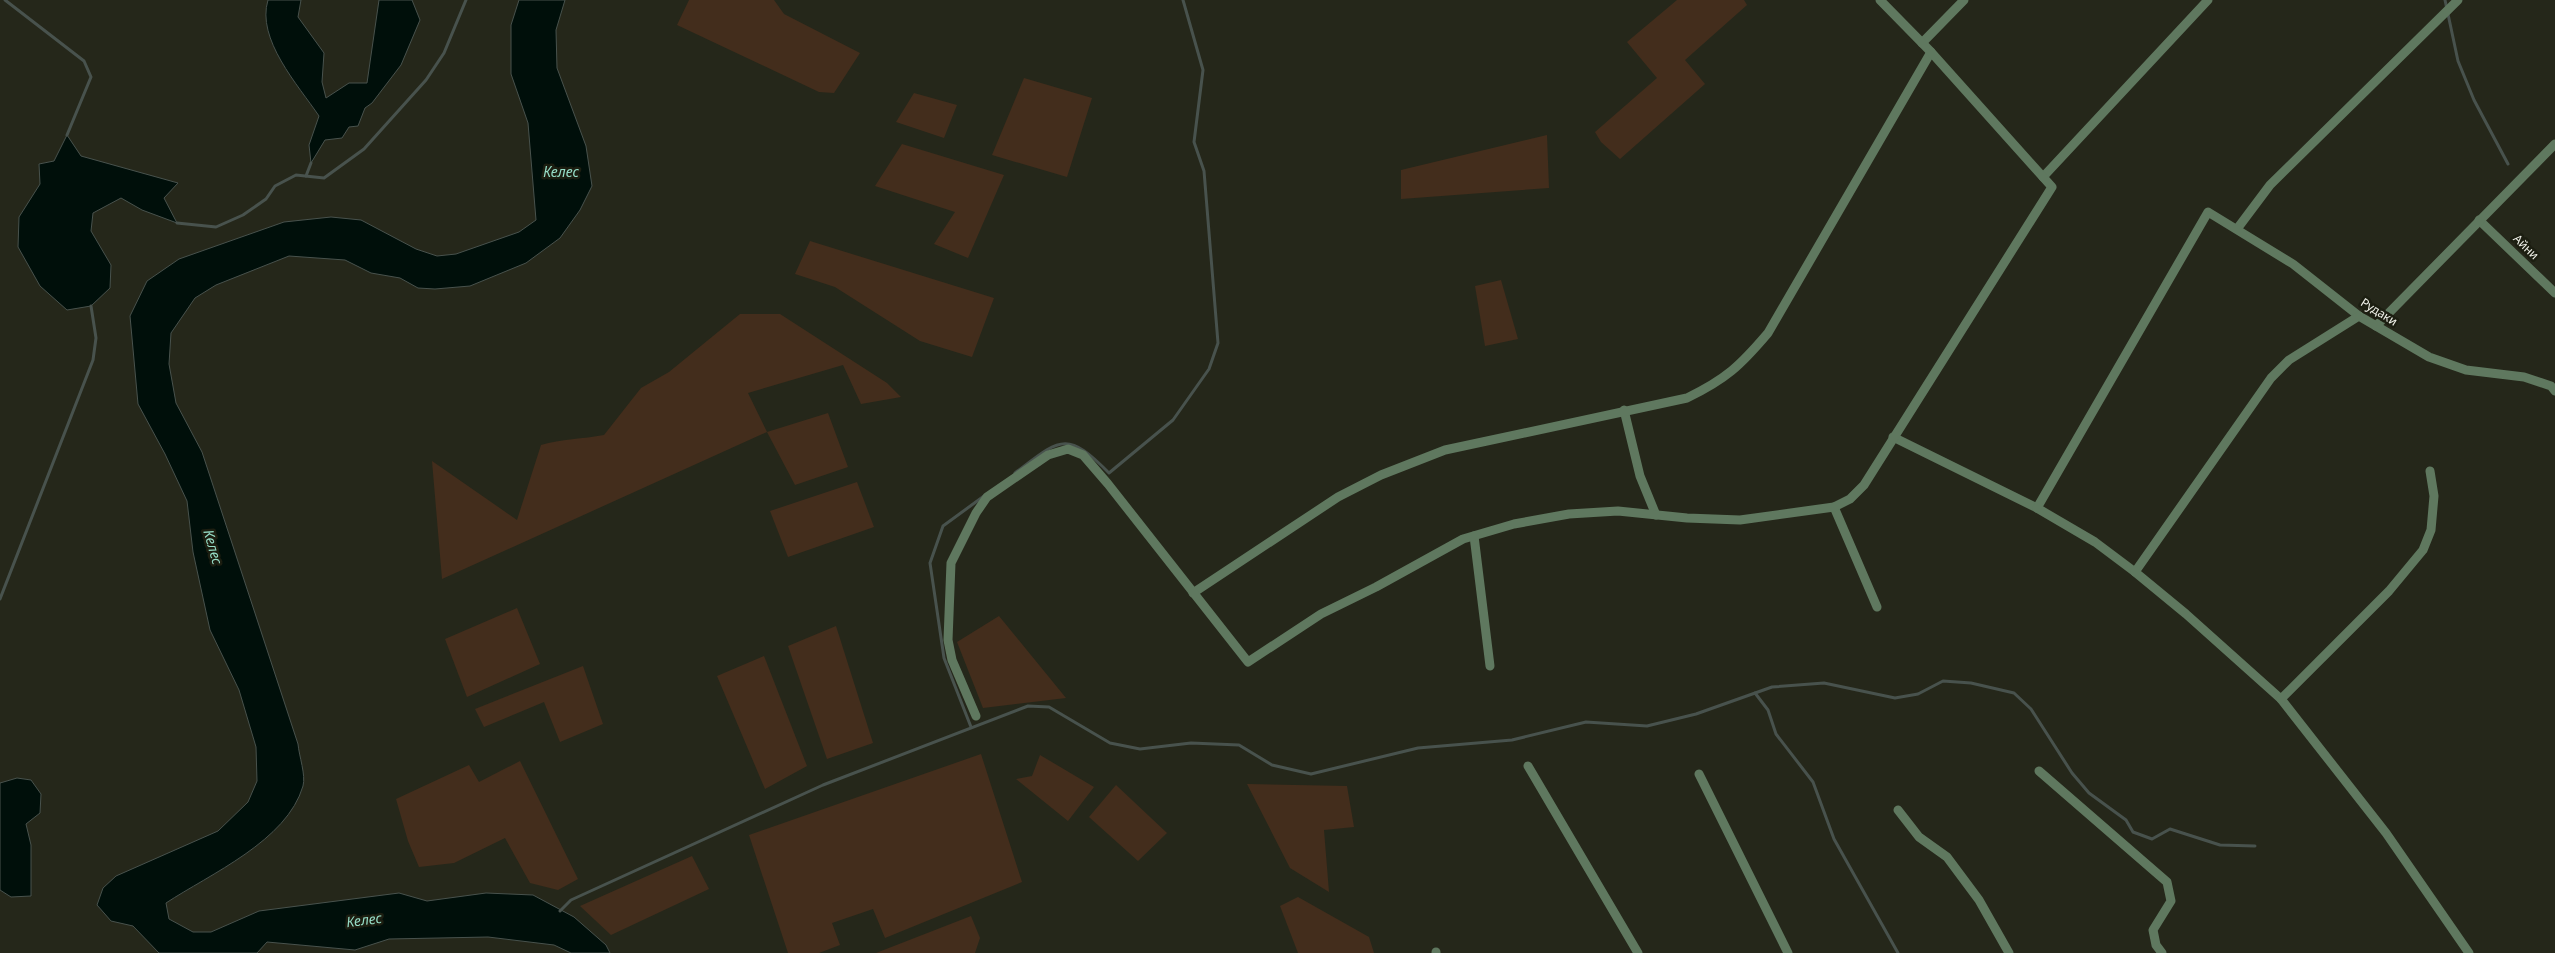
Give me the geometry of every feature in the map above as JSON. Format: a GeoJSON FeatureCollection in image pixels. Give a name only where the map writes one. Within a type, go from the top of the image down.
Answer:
{"type":"FeatureCollection","features":[{"type":"Feature","properties":{"kind":"street"},"geometry":{"type":"LineString","coordinates":[[976,716],[952,660],[948,640],[951,563],[976,513],[987,497],[1048,455],[1068,449],[1083,455],[1248,662],[1321,614],[1463,540],[1514,524],[1569,514],[1618,511],[1740,520],[1834,508],[1850,499],[1864,485],[2052,187],[1931,52],[1880,0]]}},
{"type":"Feature","properties":{"kind":"street"},"geometry":{"type":"LineString","coordinates":[[1922,43],[1964,0]]}},
{"type":"Feature","properties":{"kind":"street"},"geometry":{"type":"LineString","coordinates":[[2043,178],[2208,0]]}},
{"type":"Feature","properties":{"kind":"street"},"geometry":{"type":"LineString","coordinates":[[2237,229],[2270,185],[2458,0]]}},
{"type":"Feature","properties":{"kind":"street"},"geometry":{"type":"LineString","coordinates":[[1193,593],[1338,497],[1381,475],[1445,450],[1624,410],[1687,398],[1716,384],[1743,363],[1768,333],[1931,52]]}},
{"type":"Feature","properties":{"kind":"street"},"geometry":{"type":"LineString","coordinates":[[2376,326],[2555,144]]}},
{"type":"Feature","properties":{"kind":"street","name":"Рудаки"},"geometry":{"type":"LineString","coordinates":[[2037,508],[2208,212],[2293,264],[2359,316],[2429,357],[2466,370],[2524,377],[2551,386],[2555,391]]}},
{"type":"Feature","properties":{"kind":"street","name":"Айни"},"geometry":{"type":"LineString","coordinates":[[2479,220],[2555,293]]}},
{"type":"Feature","properties":{"kind":"street"},"geometry":{"type":"LineString","coordinates":[[2135,572],[2271,378],[2289,360],[2359,316]]}},
{"type":"Feature","properties":{"kind":"street"},"geometry":{"type":"LineString","coordinates":[[1624,410],[1640,476],[1656,515]]}},
{"type":"Feature","properties":{"kind":"street"},"geometry":{"type":"LineString","coordinates":[[1893,437],[2037,508],[2095,542],[2135,572],[2281,699],[2386,833],[2469,953]]}},
{"type":"Feature","properties":{"kind":"street"},"geometry":{"type":"LineString","coordinates":[[2281,699],[2389,591],[2423,550],[2432,522],[2434,496],[2430,471]]}},
{"type":"Feature","properties":{"kind":"street"},"geometry":{"type":"LineString","coordinates":[[1834,508],[1877,607]]}},
{"type":"Feature","properties":{"kind":"street"},"geometry":{"type":"LineString","coordinates":[[1474,536],[1490,666]]}},
{"type":"Feature","properties":{"kind":"street"},"geometry":{"type":"LineString","coordinates":[[1528,766],[1638,953]]}},
{"type":"Feature","properties":{"kind":"street"},"geometry":{"type":"LineString","coordinates":[[2039,771],[2167,882],[2171,901],[2153,930],[2156,945],[2162,953]]}},
{"type":"Feature","properties":{"kind":"street"},"geometry":{"type":"LineString","coordinates":[[1699,774],[1788,953]]}},
{"type":"Feature","properties":{"kind":"street"},"geometry":{"type":"LineString","coordinates":[[1898,810],[1918,837],[1946,857],[1979,900],[2009,953]]}},
{"type":"Feature","properties":{"kind":"shaded area"},"geometry":{"type":"Polygon","coordinates":[[[689,0],[774,0],[784,14],[860,53],[834,93],[819,92],[677,25],[689,0]]]}},
{"type":"Feature","properties":{"kind":"shaded area"},"geometry":{"type":"Polygon","coordinates":[[[1677,0],[1744,0],[1747,5],[1685,60],[1705,84],[1620,159],[1601,142],[1595,132],[1657,78],[1627,42],[1677,0]]]}},
{"type":"Feature","properties":{"kind":"shaded area"},"geometry":{"type":"Polygon","coordinates":[[[1024,78],[1092,98],[1067,177],[992,155],[1024,78]]]}},
{"type":"Feature","properties":{"kind":"shaded area"},"geometry":{"type":"Polygon","coordinates":[[[914,93],[957,105],[944,138],[896,122],[914,93]]]}},
{"type":"Feature","properties":{"kind":"shaded area"},"geometry":{"type":"Polygon","coordinates":[[[1547,135],[1549,188],[1401,199],[1401,170],[1547,135]]]}},
{"type":"Feature","properties":{"kind":"shaded area"},"geometry":{"type":"Polygon","coordinates":[[[902,144],[1004,175],[968,258],[934,244],[955,212],[875,186],[902,144]]]}},
{"type":"Feature","properties":{"kind":"shaded area"},"geometry":{"type":"Polygon","coordinates":[[[810,241],[994,298],[972,357],[920,341],[835,287],[795,274],[810,241]]]}},
{"type":"Feature","properties":{"kind":"shaded area"},"geometry":{"type":"Polygon","coordinates":[[[1501,280],[1518,339],[1485,346],[1475,286],[1501,280]]]}},
{"type":"Feature","properties":{"kind":"shaded area"},"geometry":{"type":"Polygon","coordinates":[[[740,314],[780,314],[887,383],[901,397],[861,404],[843,365],[748,393],[767,432],[442,579],[432,461],[517,520],[541,445],[556,441],[604,435],[641,388],[669,372],[740,314]]]}},
{"type":"Feature","properties":{"kind":"shaded area"},"geometry":{"type":"Polygon","coordinates":[[[828,413],[848,467],[795,485],[767,432],[828,413]]]}},
{"type":"Feature","properties":{"kind":"shaded area"},"geometry":{"type":"Polygon","coordinates":[[[857,482],[874,527],[788,557],[770,511],[857,482]]]}},
{"type":"Feature","properties":{"kind":"shaded area"},"geometry":{"type":"Polygon","coordinates":[[[517,608],[540,664],[467,697],[445,639],[517,608]]]}},
{"type":"Feature","properties":{"kind":"shaded area"},"geometry":{"type":"Polygon","coordinates":[[[999,616],[1066,698],[983,708],[957,642],[999,616]]]}},
{"type":"Feature","properties":{"kind":"shaded area"},"geometry":{"type":"Polygon","coordinates":[[[836,626],[873,743],[827,759],[788,646],[836,626]]]}},
{"type":"Feature","properties":{"kind":"shaded area"},"geometry":{"type":"Polygon","coordinates":[[[764,656],[807,766],[765,789],[717,676],[764,656]]]}},
{"type":"Feature","properties":{"kind":"shaded area"},"geometry":{"type":"Polygon","coordinates":[[[583,666],[603,724],[560,742],[544,702],[484,727],[475,709],[583,666]]]}},
{"type":"Feature","properties":{"kind":"shaded area"},"geometry":{"type":"Polygon","coordinates":[[[981,754],[1022,882],[885,938],[873,909],[832,923],[840,945],[819,953],[788,953],[749,835],[981,754]]]}},
{"type":"Feature","properties":{"kind":"shaded area"},"geometry":{"type":"Polygon","coordinates":[[[1040,755],[1094,787],[1068,821],[1016,779],[1032,776],[1040,755]]]}},
{"type":"Feature","properties":{"kind":"shaded area"},"geometry":{"type":"Polygon","coordinates":[[[520,761],[578,879],[558,890],[530,883],[505,838],[454,863],[419,867],[408,841],[396,799],[469,765],[479,782],[520,761]]]}},
{"type":"Feature","properties":{"kind":"shaded area"},"geometry":{"type":"Polygon","coordinates":[[[1247,784],[1347,786],[1354,827],[1324,830],[1329,892],[1290,868],[1247,784]]]}},
{"type":"Feature","properties":{"kind":"shaded area"},"geometry":{"type":"Polygon","coordinates":[[[1116,785],[1167,833],[1138,861],[1089,817],[1116,785]]]}},
{"type":"Feature","properties":{"kind":"shaded area"},"geometry":{"type":"Polygon","coordinates":[[[692,856],[709,889],[611,935],[580,906],[692,856]]]}},
{"type":"Feature","properties":{"kind":"shaded area"},"geometry":{"type":"Polygon","coordinates":[[[1298,897],[1369,937],[1374,953],[1298,953],[1280,906],[1298,897]]]}},
{"type":"Feature","properties":{"kind":"shaded area"},"geometry":{"type":"Polygon","coordinates":[[[971,916],[980,938],[975,953],[876,953],[971,916]]]}},
{"type":"Feature","properties":{"kind":"water"},"geometry":{"type":"Polygon","coordinates":[[[268,0],[301,0],[298,17],[324,53],[322,82],[326,98],[349,83],[367,83],[379,0],[412,0],[420,20],[401,65],[372,103],[365,108],[358,126],[349,127],[342,138],[325,140],[311,163],[309,145],[319,116],[290,76],[273,46],[266,15],[268,0]]]}},
{"type":"Feature","properties":{"kind":"water","name":"Келес"},"geometry":{"type":"Polygon","coordinates":[[[519,0],[565,0],[556,30],[557,68],[586,146],[592,186],[580,210],[560,238],[526,263],[470,286],[435,289],[418,288],[400,278],[371,273],[345,260],[289,256],[216,285],[195,298],[171,333],[169,364],[176,403],[202,452],[298,744],[304,782],[294,806],[264,840],[224,868],[166,903],[169,919],[193,932],[211,932],[259,911],[399,893],[427,901],[486,893],[533,895],[574,917],[606,945],[610,953],[571,953],[554,945],[488,937],[389,939],[355,950],[267,942],[257,953],[159,953],[133,926],[111,921],[97,905],[103,888],[116,876],[218,831],[248,802],[257,781],[256,747],[239,690],[210,630],[193,552],[187,501],[165,454],[138,404],[130,316],[147,281],[179,259],[284,222],[331,217],[361,220],[416,249],[437,256],[456,254],[519,232],[536,220],[528,123],[511,74],[511,25],[519,0]]]}},
{"type":"Feature","properties":{"kind":"water"},"geometry":{"type":"Polygon","coordinates":[[[67,135],[81,156],[178,183],[164,198],[177,223],[142,210],[121,198],[93,213],[91,231],[111,265],[110,288],[91,306],[67,310],[40,286],[18,247],[19,217],[40,184],[39,164],[54,161],[67,135]]]}},
{"type":"Feature","properties":{"kind":"water"},"geometry":{"type":"Polygon","coordinates":[[[17,778],[31,780],[41,794],[40,813],[26,824],[31,845],[31,896],[11,897],[0,890],[0,783],[17,778]]]}},
{"type":"Feature","properties":{"kind":"waterway"},"geometry":{"type":"LineString","coordinates":[[5,0],[84,61],[91,77],[67,135]]}},
{"type":"Feature","properties":{"kind":"waterway"},"geometry":{"type":"LineString","coordinates":[[177,223],[216,227],[243,215],[266,199],[275,186],[296,175],[324,178],[364,149],[426,80],[444,53],[466,0]]}},
{"type":"Feature","properties":{"kind":"waterway"},"geometry":{"type":"LineString","coordinates":[[1015,473],[1043,452],[1053,446],[1063,444],[1072,445],[1082,450],[1109,473],[1173,420],[1209,369],[1218,343],[1204,171],[1194,142],[1203,70],[1183,0]]}},
{"type":"Feature","properties":{"kind":"waterway"},"geometry":{"type":"LineString","coordinates":[[2445,0],[2458,61],[2474,100],[2508,164]]}},
{"type":"Feature","properties":{"kind":"waterway"},"geometry":{"type":"LineString","coordinates":[[306,176],[311,163]]}},
{"type":"Feature","properties":{"kind":"waterway"},"geometry":{"type":"LineString","coordinates":[[0,599],[93,360],[96,338],[91,306]]}},
{"type":"Feature","properties":{"kind":"waterway"},"geometry":{"type":"LineString","coordinates":[[971,727],[944,658],[930,563],[943,526],[984,496]]}},
{"type":"Feature","properties":{"kind":"waterway"},"geometry":{"type":"LineString","coordinates":[[560,911],[571,900],[823,785],[1028,706],[1049,707],[1110,743],[1140,749],[1191,743],[1239,745],[1272,765],[1311,774],[1418,748],[1512,740],[1586,722],[1647,726],[1696,714],[1772,687],[1824,683],[1895,698],[1918,694],[1943,681],[1971,683],[2014,693],[2031,709],[2072,773],[2089,793],[2126,820],[2133,832],[2152,839],[2170,829],[2220,845],[2255,846]]}},
{"type":"Feature","properties":{"kind":"waterway"},"geometry":{"type":"LineString","coordinates":[[1755,693],[1768,710],[1776,734],[1813,782],[1834,839],[1898,953]]}}]}
